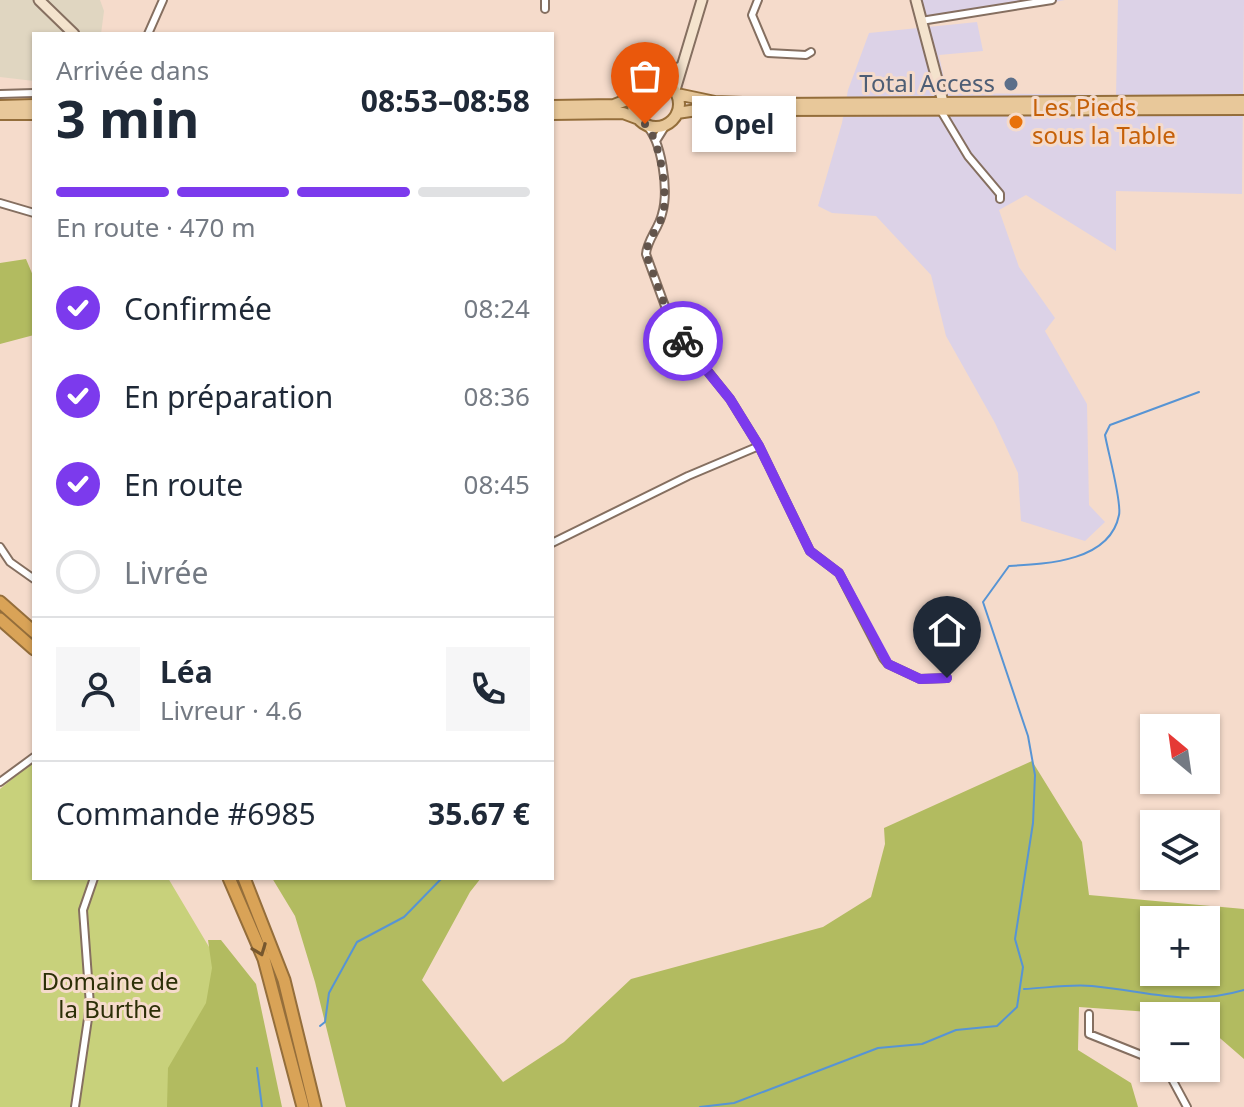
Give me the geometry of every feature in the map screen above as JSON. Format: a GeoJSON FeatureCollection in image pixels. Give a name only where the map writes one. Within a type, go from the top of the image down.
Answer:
{"type":"FeatureCollection","features":[{"type":"Feature","properties":{"kind":"highway"},"geometry":{"type":"LineString","coordinates":[[0,602],[32,630]]}},
{"type":"Feature","properties":{"kind":"highway"},"geometry":{"type":"LineString","coordinates":[[0,619],[32,647]]}},
{"type":"Feature","properties":{"kind":"highway"},"geometry":{"type":"LineString","coordinates":[[230,880],[264,959],[303,1107]]}},
{"type":"Feature","properties":{"kind":"highway"},"geometry":{"type":"LineString","coordinates":[[245,880],[284,980],[315,1107]]}},
{"type":"Feature","properties":{"kind":"main road"},"geometry":{"type":"LineString","coordinates":[[642,121],[633,105],[634,97],[643,84],[658,80],[673,89],[715,102],[1244,109]]}},
{"type":"Feature","properties":{"kind":"main road"},"geometry":{"type":"LineString","coordinates":[[673,89],[677,113]]}},
{"type":"Feature","properties":{"kind":"main road"},"geometry":{"type":"LineString","coordinates":[[554,106],[606,106],[634,97]]}},
{"type":"Feature","properties":{"kind":"main road"},"geometry":{"type":"LineString","coordinates":[[554,114],[623,113],[642,121],[666,125],[677,113],[697,110],[1244,101]]}},
{"type":"Feature","properties":{"kind":"main road"},"geometry":{"type":"LineString","coordinates":[[0,106],[32,105]]}},
{"type":"Feature","properties":{"kind":"main road"},"geometry":{"type":"LineString","coordinates":[[0,114],[32,114]]}},
{"type":"Feature","properties":{"kind":"street"},"geometry":{"type":"LineString","coordinates":[[39,0],[72,32]]}},
{"type":"Feature","properties":{"kind":"street"},"geometry":{"type":"LineString","coordinates":[[149,32],[163,0]]}},
{"type":"Feature","properties":{"kind":"street"},"geometry":{"type":"LineString","coordinates":[[545,0],[545,9]]}},
{"type":"Feature","properties":{"kind":"street"},"geometry":{"type":"LineString","coordinates":[[673,89],[702,0]]}},
{"type":"Feature","properties":{"kind":"street"},"geometry":{"type":"LineString","coordinates":[[758,0],[752,15],[768,53],[806,55],[811,52]]}},
{"type":"Feature","properties":{"kind":"street"},"geometry":{"type":"LineString","coordinates":[[916,0],[942,106],[968,156],[1000,194],[1000,199]]}},
{"type":"Feature","properties":{"kind":"street"},"geometry":{"type":"LineString","coordinates":[[921,21],[1052,0]]}},
{"type":"Feature","properties":{"kind":"street"},"geometry":{"type":"LineString","coordinates":[[0,94],[32,93]]}},
{"type":"Feature","properties":{"kind":"street"},"geometry":{"type":"LineString","coordinates":[[642,121],[656,141],[664,190],[664,210],[646,254],[673,328],[730,399],[759,446],[810,551],[839,573],[888,664],[920,679],[947,678]]}},
{"type":"Feature","properties":{"kind":"street"},"geometry":{"type":"LineString","coordinates":[[656,141],[666,125]]}},
{"type":"Feature","properties":{"kind":"street"},"geometry":{"type":"LineString","coordinates":[[0,203],[32,212]]}},
{"type":"Feature","properties":{"kind":"street"},"geometry":{"type":"LineString","coordinates":[[554,542],[688,476],[759,446]]}},
{"type":"Feature","properties":{"kind":"street"},"geometry":{"type":"LineString","coordinates":[[0,547],[10,562],[32,578]]}},
{"type":"Feature","properties":{"kind":"street"},"geometry":{"type":"LineString","coordinates":[[0,782],[32,758]]}},
{"type":"Feature","properties":{"kind":"street"},"geometry":{"type":"LineString","coordinates":[[75,1107],[90,1005],[83,910],[93,880]]}},
{"type":"Feature","properties":{"kind":"street"},"geometry":{"type":"LineString","coordinates":[[1089,1014],[1089,1034],[1140,1054]]}},
{"type":"Feature","properties":{"kind":"street"},"geometry":{"type":"LineString","coordinates":[[1174,1082],[1187,1107]]}},
{"type":"Feature","properties":{"kind":"shaded area"},"geometry":{"type":"Polygon","coordinates":[[[0,0],[100,0],[104,11],[101,32],[32,32],[32,81],[0,77],[0,0]]]}},
{"type":"Feature","properties":{"kind":"shaded area"},"geometry":{"type":"Polygon","coordinates":[[[916,0],[1065,0],[976,17],[921,21],[916,0]]]}},
{"type":"Feature","properties":{"kind":"shaded area"},"geometry":{"type":"Polygon","coordinates":[[[1118,0],[1244,0],[1242,194],[1116,191],[1116,251],[1026,195],[999,210],[1019,267],[1055,318],[1045,331],[1087,404],[1089,505],[1105,522],[1085,541],[1021,521],[1018,473],[995,423],[946,336],[931,275],[876,216],[832,213],[818,206],[842,123],[848,90],[869,33],[977,22],[983,51],[939,55],[947,93],[1116,95],[1118,0]]]}},
{"type":"Feature","properties":{"kind":"green space"},"geometry":{"type":"Polygon","coordinates":[[[26,259],[32,273],[32,336],[0,344],[0,263],[26,259]]]}},
{"type":"Feature","properties":{"kind":"green space"},"geometry":{"type":"Polygon","coordinates":[[[1032,761],[1082,842],[1089,895],[1211,906],[1140,906],[1140,986],[1220,986],[1220,907],[1244,909],[1244,1059],[1220,1038],[1220,1002],[1140,1002],[1140,1011],[1079,1007],[1078,1050],[1131,1083],[1138,1107],[346,1107],[295,916],[273,880],[479,880],[422,980],[503,1082],[564,1042],[631,979],[823,927],[871,897],[885,844],[884,828],[1032,761]]]}},
{"type":"Feature","properties":{"kind":"green space","name":"Domaine de la Burthe"},"geometry":{"type":"Polygon","coordinates":[[[32,763],[32,880],[169,880],[212,952],[257,1107],[0,1107],[0,789],[32,763]]]}},
{"type":"Feature","properties":{"kind":"green space"},"geometry":{"type":"Polygon","coordinates":[[[208,940],[221,940],[256,984],[282,1107],[167,1107],[168,1068],[206,1003],[212,968],[208,940]]]}},
{"type":"Feature","properties":{"kind":"waterway"},"geometry":{"type":"LineString","coordinates":[[700,1107],[734,1103],[878,1048],[922,1044],[956,1030],[997,1026],[1017,1007],[1023,967],[1015,939],[1033,823],[1035,775],[1028,736],[983,602],[1009,566],[1075,557],[1104,542],[1119,515],[1117,488],[1105,435],[1110,425],[1199,392]]}},
{"type":"Feature","properties":{"kind":"waterway"},"geometry":{"type":"LineString","coordinates":[[320,1026],[325,1022],[329,993],[357,942],[404,917],[440,880]]}},
{"type":"Feature","properties":{"kind":"waterway"},"geometry":{"type":"LineString","coordinates":[[1024,989],[1084,986],[1185,998],[1244,990]]}},
{"type":"Feature","properties":{"kind":"waterway"},"geometry":{"type":"LineString","coordinates":[[257,1068],[262,1107]]}},
{"type":"Feature","properties":{"kind":"way so far"},"geometry":{"type":"LineString","coordinates":[[645,124],[652,130],[656,141],[664,190],[664,210],[646,254],[673,328],[683,341]]}},
{"type":"Feature","properties":{"kind":"place","name":"Total Access"},"geometry":{"type":"Point","coordinates":[1011,84]}},
{"type":"Feature","properties":{"kind":"place","name":"Les Pieds sous la Table"},"geometry":{"type":"Point","coordinates":[1016,122]}},
{"type":"Feature","properties":{"kind":"place","name":"Opel"},"geometry":{"type":"Point","coordinates":[645,124]}},
{"type":"Feature","properties":{"kind":"route"},"geometry":{"type":"LineString","coordinates":[[683,341],[730,399],[759,446],[810,551],[839,573],[883,658],[888,664],[920,679],[947,678]]}}]}
